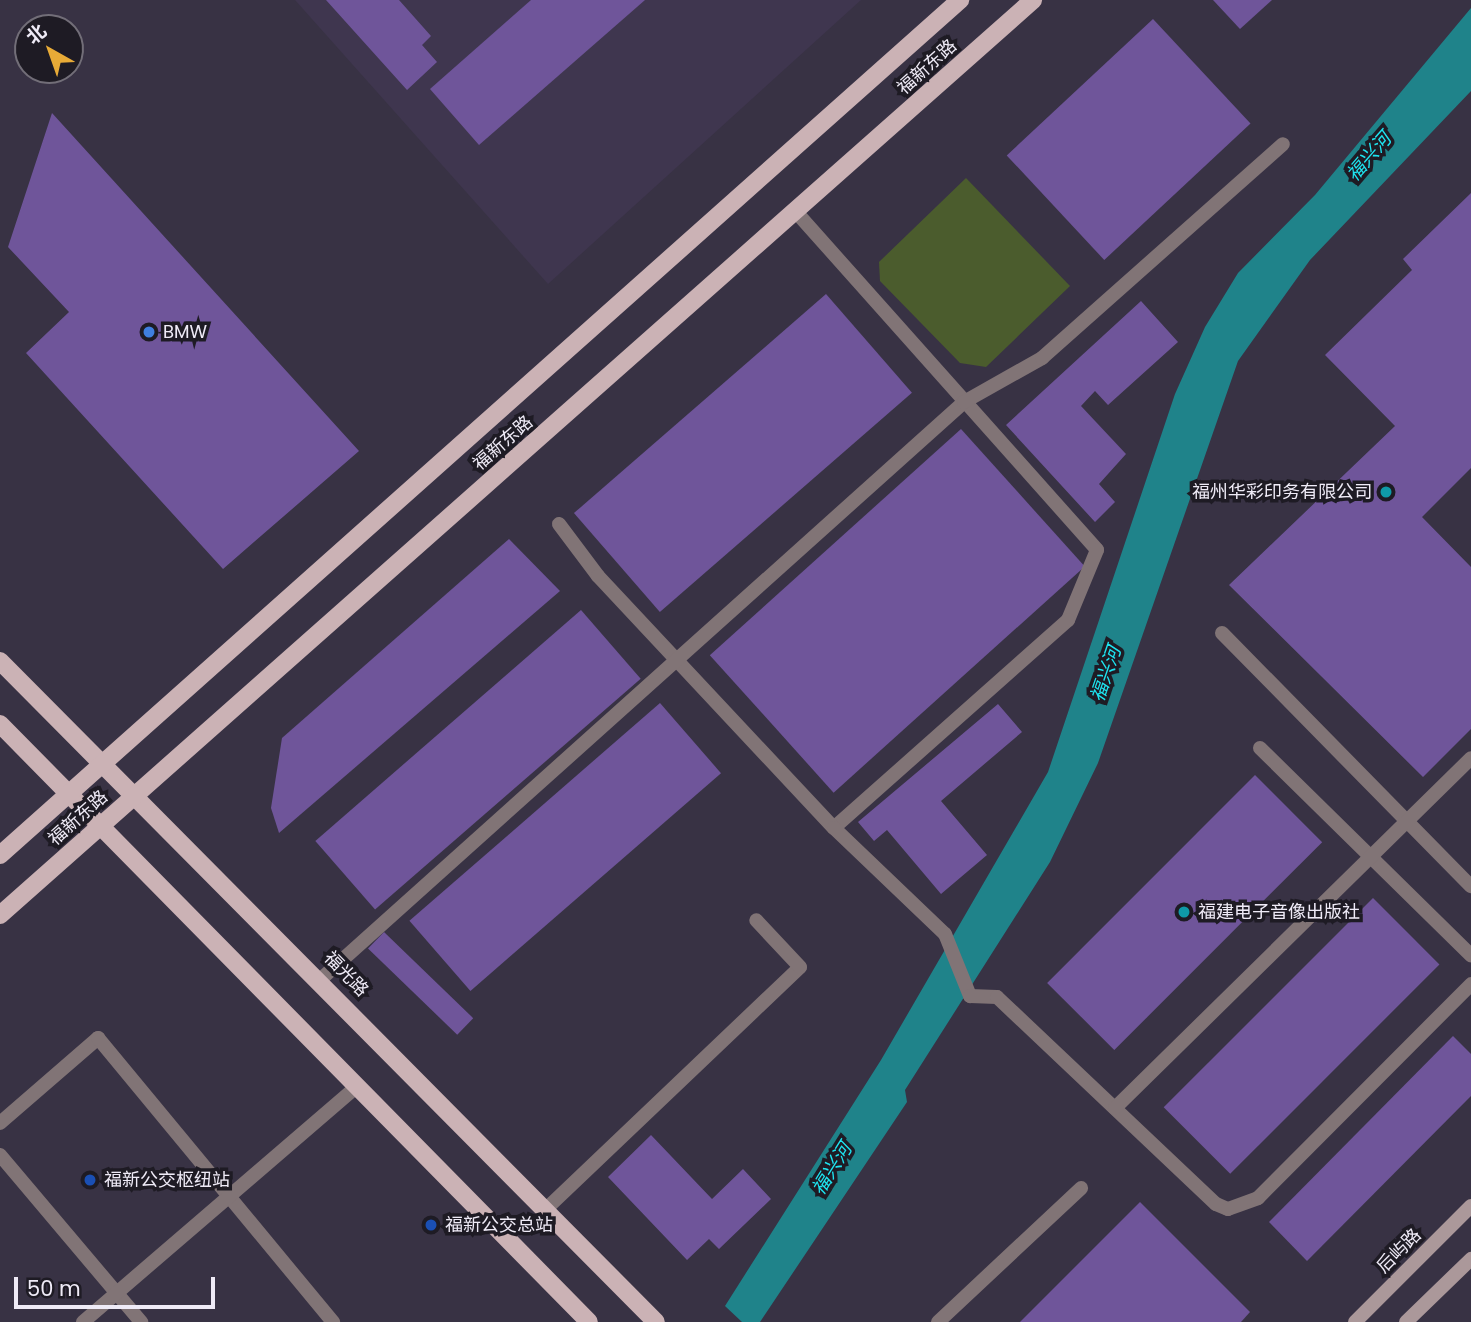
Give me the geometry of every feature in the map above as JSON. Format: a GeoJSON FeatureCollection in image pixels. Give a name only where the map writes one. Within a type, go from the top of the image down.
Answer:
{"type":"FeatureCollection","features":[{"type":"Feature","properties":{"kind":"main road","name":"福新东路"},"geometry":{"type":"LineString","coordinates":[[0,855],[961,0]]}},
{"type":"Feature","properties":{"kind":"main road","name":"福新东路"},"geometry":{"type":"LineString","coordinates":[[0,915],[797,213],[1033,0]]}},
{"type":"Feature","properties":{"kind":"main road","name":"福光路"},"geometry":{"type":"LineString","coordinates":[[0,661],[138,793],[656,1322]]}},
{"type":"Feature","properties":{"kind":"main road"},"geometry":{"type":"LineString","coordinates":[[0,723],[589,1322]]}},
{"type":"Feature","properties":{"kind":"main road","name":"后屿路"},"geometry":{"type":"LineString","coordinates":[[1355,1322],[1471,1206]]}},
{"type":"Feature","properties":{"kind":"main road"},"geometry":{"type":"LineString","coordinates":[[1406,1322],[1471,1259]]}},
{"type":"Feature","properties":{"kind":"lane"},"geometry":{"type":"LineString","coordinates":[[321,978],[964,402],[1042,358],[1283,144]]}},
{"type":"Feature","properties":{"kind":"lane"},"geometry":{"type":"LineString","coordinates":[[797,213],[1097,550],[1068,620],[834,828]]}},
{"type":"Feature","properties":{"kind":"lane"},"geometry":{"type":"LineString","coordinates":[[559,524],[677,660],[834,828],[945,934],[970,996],[997,997],[1216,1204],[1243,1207],[1471,984]]}},
{"type":"Feature","properties":{"kind":"lane"},"geometry":{"type":"LineString","coordinates":[[1222,633],[1471,887]]}},
{"type":"Feature","properties":{"kind":"lane"},"geometry":{"type":"LineString","coordinates":[[1260,748],[1373,855],[1471,955]]}},
{"type":"Feature","properties":{"kind":"lane"},"geometry":{"type":"LineString","coordinates":[[1115,1108],[1471,758]]}},
{"type":"Feature","properties":{"kind":"lane"},"geometry":{"type":"LineString","coordinates":[[545,1210],[800,967],[756,920]]}},
{"type":"Feature","properties":{"kind":"lane"},"geometry":{"type":"LineString","coordinates":[[0,1123],[99,1038],[333,1322]]}},
{"type":"Feature","properties":{"kind":"lane"},"geometry":{"type":"LineString","coordinates":[[83,1322],[356,1087]]}},
{"type":"Feature","properties":{"kind":"lane"},"geometry":{"type":"LineString","coordinates":[[0,1155],[141,1322]]}},
{"type":"Feature","properties":{"kind":"lane"},"geometry":{"type":"LineString","coordinates":[[938,1322],[1082,1188]]}},
{"type":"Feature","properties":{"kind":"shaded area"},"geometry":{"type":"Polygon","coordinates":[[[295,0],[861,0],[548,284],[295,0]]]}},
{"type":"Feature","properties":{"kind":"shaded area"},"geometry":{"type":"Polygon","coordinates":[[[966,178],[1070,286],[986,367],[960,363],[880,281],[879,262],[966,178]]]}},
{"type":"Feature","properties":{"kind":"water","name":"福兴河"},"geometry":{"type":"Polygon","coordinates":[[[1471,8],[1471,91],[1310,260],[1238,361],[1098,763],[1050,862],[905,1090],[907,1102],[760,1322],[742,1322],[725,1306],[881,1060],[1048,772],[1175,394],[1205,327],[1238,273],[1315,195],[1471,8]]]}},
{"type":"Feature","properties":{"kind":"building"},"geometry":{"type":"Polygon","coordinates":[[[326,0],[399,0],[431,36],[422,45],[437,62],[407,90],[326,0]]]}},
{"type":"Feature","properties":{"kind":"building"},"geometry":{"type":"Polygon","coordinates":[[[531,0],[645,0],[479,145],[430,89],[531,0]]]}},
{"type":"Feature","properties":{"kind":"building"},"geometry":{"type":"Polygon","coordinates":[[[1213,0],[1272,0],[1240,29],[1213,0]]]}},
{"type":"Feature","properties":{"kind":"building"},"geometry":{"type":"Polygon","coordinates":[[[1153,19],[1251,124],[1104,260],[1007,155],[1153,19]]]}},
{"type":"Feature","properties":{"kind":"building","name":"BMW"},"geometry":{"type":"Polygon","coordinates":[[[52,113],[359,451],[223,569],[26,353],[69,312],[8,247],[52,113]]]}},
{"type":"Feature","properties":{"kind":"building","name":"福州华彩印务有限公司"},"geometry":{"type":"Polygon","coordinates":[[[1471,193],[1471,468],[1422,517],[1471,567],[1471,729],[1423,777],[1229,585],[1395,426],[1325,355],[1412,270],[1403,259],[1471,193]]]}},
{"type":"Feature","properties":{"kind":"building"},"geometry":{"type":"Polygon","coordinates":[[[826,294],[912,393],[660,612],[574,513],[826,294]]]}},
{"type":"Feature","properties":{"kind":"building"},"geometry":{"type":"Polygon","coordinates":[[[1141,301],[1178,342],[1108,405],[1095,391],[1081,406],[1126,454],[1099,484],[1115,502],[1095,522],[1006,425],[1141,301]]]}},
{"type":"Feature","properties":{"kind":"building"},"geometry":{"type":"Polygon","coordinates":[[[961,429],[1085,566],[834,793],[710,655],[961,429]]]}},
{"type":"Feature","properties":{"kind":"building"},"geometry":{"type":"Polygon","coordinates":[[[509,539],[560,591],[279,833],[271,808],[282,738],[509,539]]]}},
{"type":"Feature","properties":{"kind":"building"},"geometry":{"type":"Polygon","coordinates":[[[581,610],[641,679],[375,910],[315,841],[581,610]]]}},
{"type":"Feature","properties":{"kind":"building"},"geometry":{"type":"Polygon","coordinates":[[[660,703],[721,773],[470,991],[409,921],[660,703]]]}},
{"type":"Feature","properties":{"kind":"building"},"geometry":{"type":"Polygon","coordinates":[[[998,704],[1022,732],[941,801],[987,855],[941,894],[887,830],[874,841],[858,822],[998,704]]]}},
{"type":"Feature","properties":{"kind":"building","name":"福建电子音像出版社"},"geometry":{"type":"Polygon","coordinates":[[[1255,775],[1322,842],[1114,1050],[1047,983],[1255,775]]]}},
{"type":"Feature","properties":{"kind":"building","name":"福建电子音像出版社"},"geometry":{"type":"Polygon","coordinates":[[[1373,898],[1439,964],[1230,1174],[1164,1107],[1373,898]]]}},
{"type":"Feature","properties":{"kind":"building"},"geometry":{"type":"Polygon","coordinates":[[[384,932],[473,1018],[457,1035],[368,949],[384,932]]]}},
{"type":"Feature","properties":{"kind":"building"},"geometry":{"type":"Polygon","coordinates":[[[1453,1036],[1471,1054],[1471,1096],[1307,1261],[1269,1222],[1453,1036]]]}},
{"type":"Feature","properties":{"kind":"building"},"geometry":{"type":"Polygon","coordinates":[[[651,1135],[712,1199],[743,1169],[771,1199],[719,1249],[709,1239],[687,1260],[608,1177],[651,1135]]]}},
{"type":"Feature","properties":{"kind":"building"},"geometry":{"type":"Polygon","coordinates":[[[1140,1202],[1250,1312],[1241,1322],[1020,1322],[1140,1202]]]}},
{"type":"Feature","properties":{"kind":"place","name":"BMW"},"geometry":{"type":"Point","coordinates":[149,332]}},
{"type":"Feature","properties":{"kind":"place","name":"福州华彩印务有限公司"},"geometry":{"type":"Point","coordinates":[1386,492]}},
{"type":"Feature","properties":{"kind":"place","name":"福建电子音像出版社"},"geometry":{"type":"Point","coordinates":[1184,912]}},
{"type":"Feature","properties":{"kind":"place","name":"福新公交枢纽站"},"geometry":{"type":"Point","coordinates":[90,1180]}},
{"type":"Feature","properties":{"kind":"place","name":"福新公交总站"},"geometry":{"type":"Point","coordinates":[431,1225]}}]}
